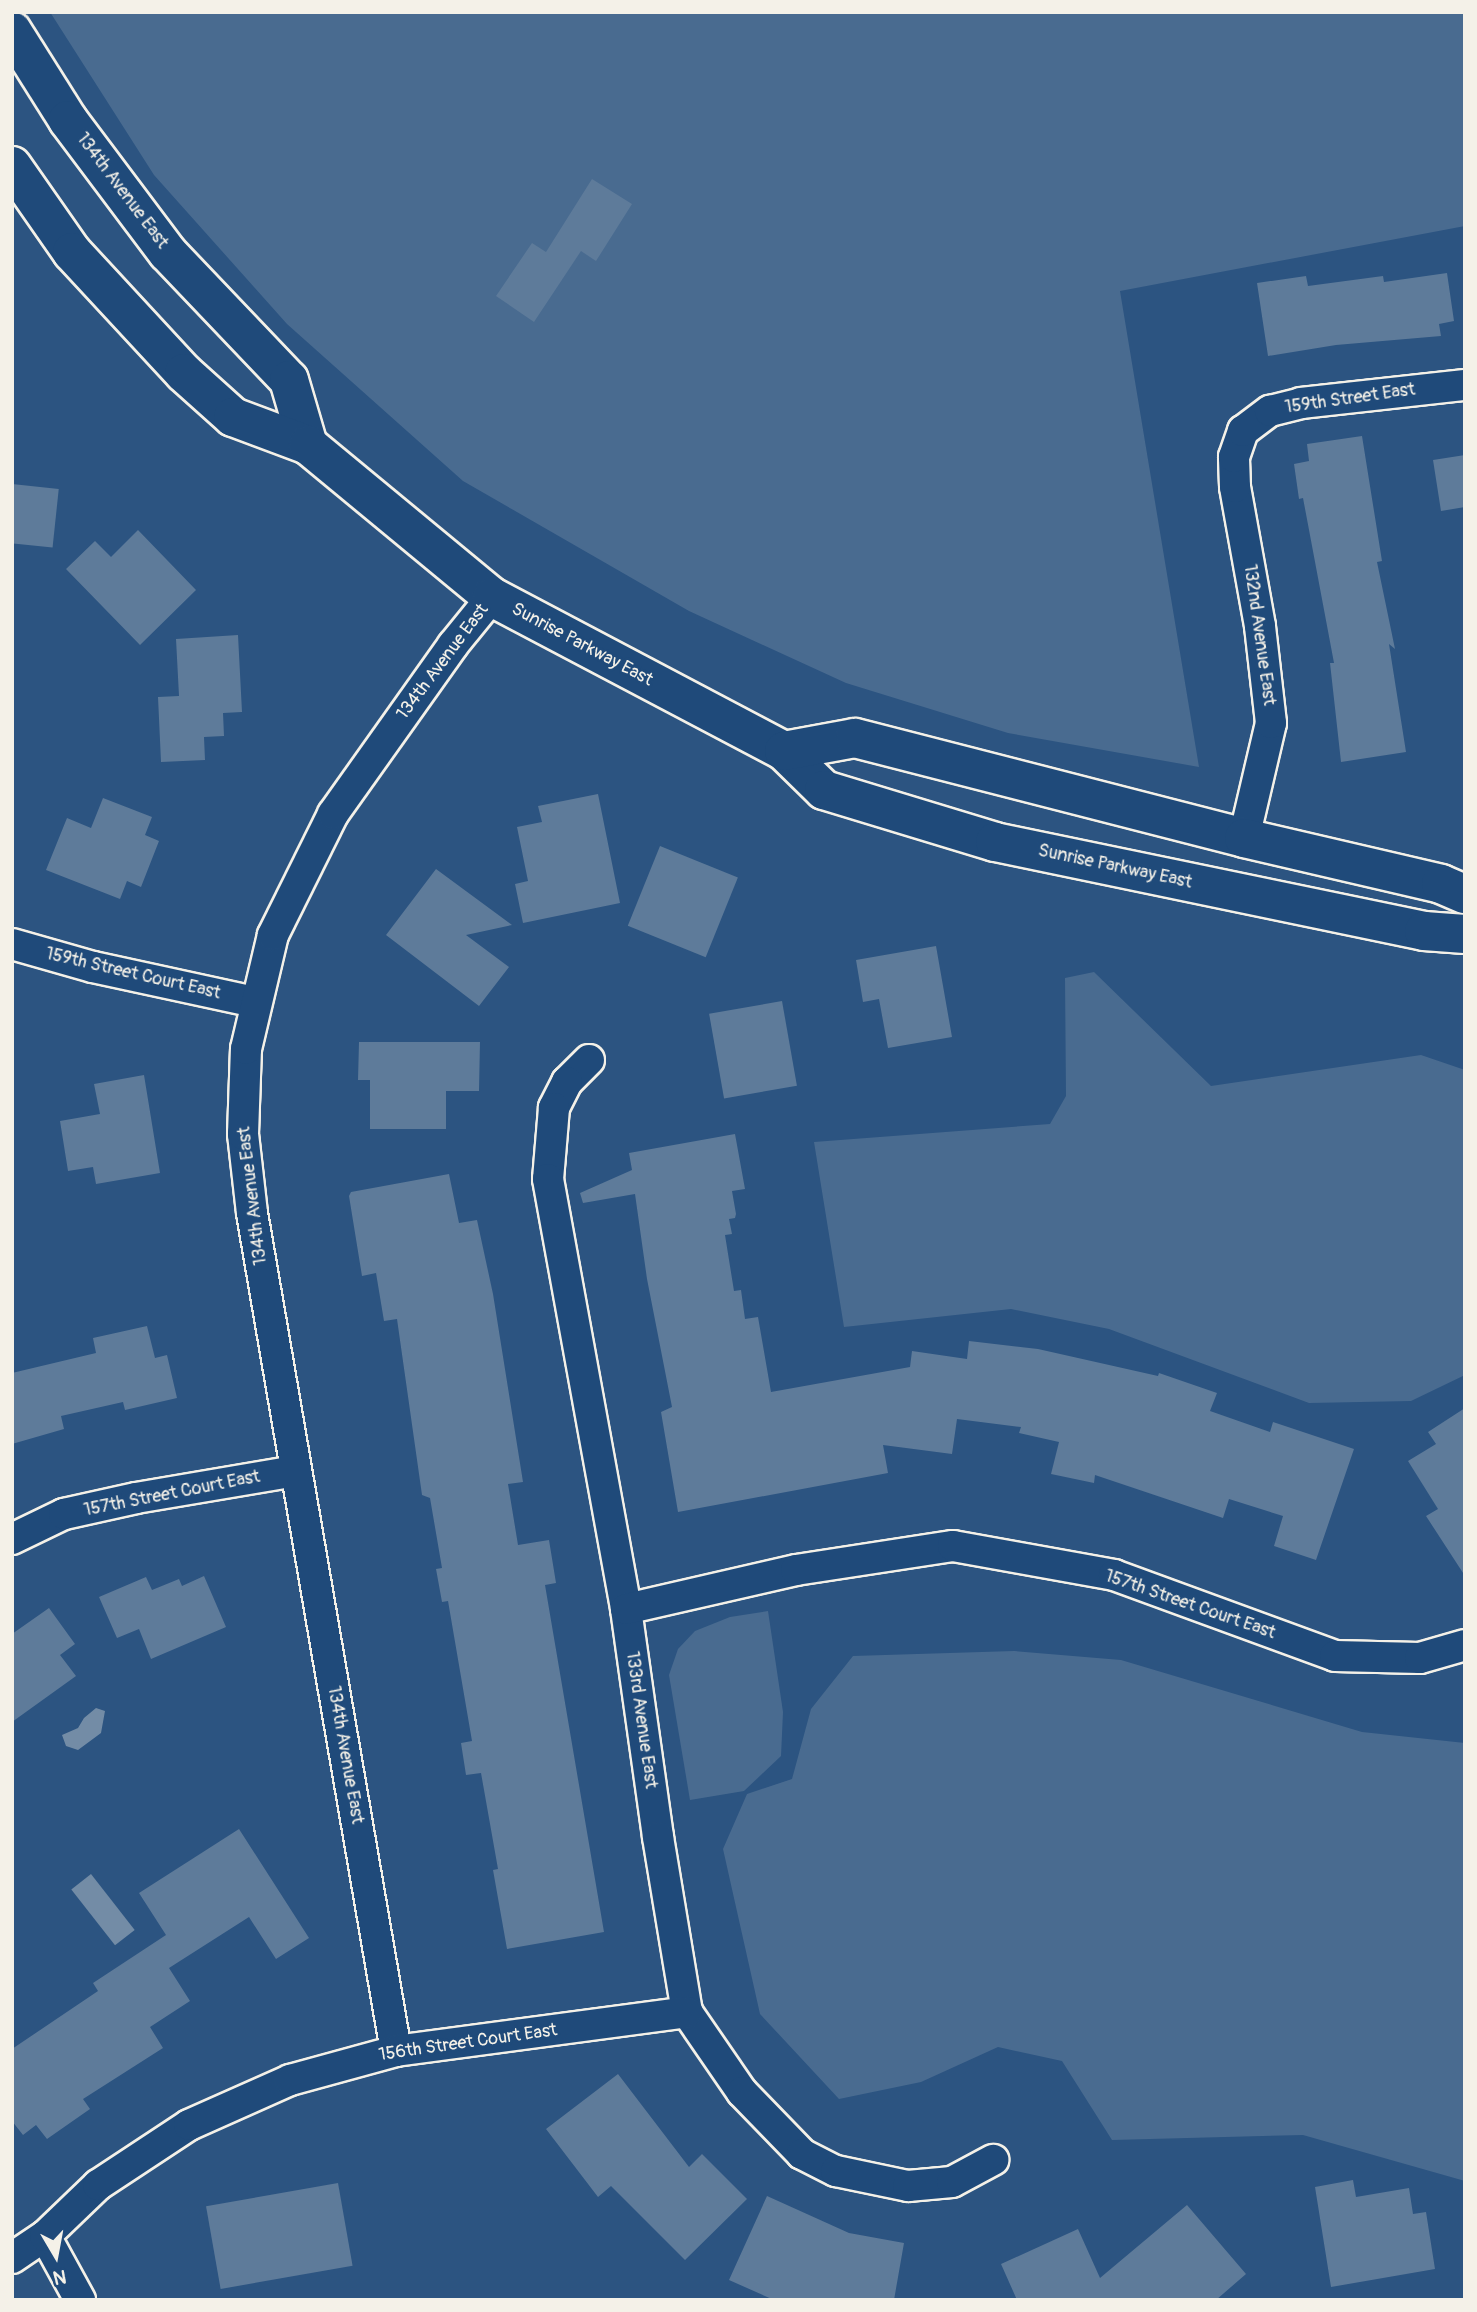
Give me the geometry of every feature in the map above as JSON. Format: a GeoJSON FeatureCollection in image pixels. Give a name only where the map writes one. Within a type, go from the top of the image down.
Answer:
{"type":"FeatureCollection","features":[{"type":"Feature","properties":{"kind":"street","name":"134th Avenue East"},"geometry":{"type":"LineString","coordinates":[[12,31],[68,120],[167,253],[289,380],[308,445]]}},
{"type":"Feature","properties":{"kind":"street","name":"134th Avenue East"},"geometry":{"type":"LineString","coordinates":[[12,166],[72,252],[184,373],[233,417],[308,445],[492,597],[453,645],[333,814],[273,935],[246,1049],[243,1135],[251,1213],[396,2051]]}},
{"type":"Feature","properties":{"kind":"street","name":"159th Street East"},"geometry":{"type":"LineString","coordinates":[[1243,431],[1270,411],[1301,403],[1465,385]]}},
{"type":"Feature","properties":{"kind":"street","name":"132nd Avenue East"},"geometry":{"type":"LineString","coordinates":[[1243,431],[1234,457],[1235,487],[1260,626],[1271,723],[1244,838]]}},
{"type":"Feature","properties":{"kind":"street","name":"Sunrise Parkway East"},"geometry":{"type":"LineString","coordinates":[[492,597],[785,751],[824,790],[995,842],[1423,931],[1465,934]]}},
{"type":"Feature","properties":{"kind":"street"},"geometry":{"type":"LineString","coordinates":[[785,751],[855,738],[1244,838],[1441,884],[1465,894]]}},
{"type":"Feature","properties":{"kind":"street","name":"159th Street Court East"},"geometry":{"type":"LineString","coordinates":[[12,944],[93,967],[255,1002]]}},
{"type":"Feature","properties":{"kind":"street","name":"133rd Avenue East"},"geometry":{"type":"LineString","coordinates":[[589,1060],[567,1082],[554,1108],[548,1179],[625,1609],[687,2012],[742,2092],[802,2154],[836,2171],[908,2186],[952,2182],[993,2160]]}},
{"type":"Feature","properties":{"kind":"street","name":"157th Street Court East"},"geometry":{"type":"LineString","coordinates":[[12,1539],[64,1514],[136,1498],[295,1471]]}},
{"type":"Feature","properties":{"kind":"street","name":"157th Street Court East"},"geometry":{"type":"LineString","coordinates":[[625,1609],[796,1570],[953,1546],[1114,1575],[1335,1656],[1420,1658],[1465,1645]]}},
{"type":"Feature","properties":{"kind":"street","name":"156th Street Court East"},"geometry":{"type":"LineString","coordinates":[[12,2258],[45,2236],[98,2185],[189,2125],[290,2080],[396,2051],[687,2012]]}},
{"type":"Feature","properties":{"kind":"street"},"geometry":{"type":"LineString","coordinates":[[45,2236],[80,2300]]}},
{"type":"Feature","properties":{"kind":"shaded area"},"geometry":{"type":"Polygon","coordinates":[[[50,12],[1465,12],[1465,226],[1120,291],[1199,767],[1008,733],[846,683],[689,611],[463,481],[287,324],[154,175],[50,12]]]}},
{"type":"Feature","properties":{"kind":"shaded area"},"geometry":{"type":"Polygon","coordinates":[[[1094,972],[1211,1086],[1421,1055],[1465,1070],[1465,1375],[1411,1401],[1309,1403],[1109,1329],[1011,1309],[844,1327],[814,1142],[1050,1124],[1066,1096],[1065,978],[1094,972]]]}},
{"type":"Feature","properties":{"kind":"shaded area"},"geometry":{"type":"Polygon","coordinates":[[[768,1611],[783,1712],[781,1756],[744,1791],[690,1800],[669,1675],[678,1649],[695,1631],[730,1617],[768,1611]]]}},
{"type":"Feature","properties":{"kind":"shaded area"},"geometry":{"type":"Polygon","coordinates":[[[1014,1651],[1121,1660],[1362,1732],[1465,1743],[1465,2181],[1303,2135],[1112,2140],[1062,2061],[998,2047],[921,2082],[839,2099],[760,2014],[723,1849],[747,1794],[792,1779],[811,1709],[853,1656],[1014,1651]]]}},
{"type":"Feature","properties":{"kind":"shaded area"},"geometry":{"type":"Polygon","coordinates":[[[96,1708],[105,1711],[101,1733],[78,1750],[66,1746],[62,1735],[78,1728],[84,1718],[96,1708]]]}},
{"type":"Feature","properties":{"kind":"shaded area"},"geometry":{"type":"Polygon","coordinates":[[[91,1874],[135,1930],[115,1945],[71,1889],[91,1874]]]}},
{"type":"Feature","properties":{"kind":"building"},"geometry":{"type":"Polygon","coordinates":[[[592,179],[632,204],[596,261],[581,251],[534,322],[496,296],[532,243],[546,252],[592,179]]]}},
{"type":"Feature","properties":{"kind":"building"},"geometry":{"type":"Polygon","coordinates":[[[1447,273],[1454,321],[1439,324],[1441,336],[1336,345],[1268,356],[1257,283],[1306,276],[1308,286],[1383,276],[1384,282],[1447,273]]]}},
{"type":"Feature","properties":{"kind":"building"},"geometry":{"type":"Polygon","coordinates":[[[1362,436],[1382,561],[1377,562],[1395,649],[1389,644],[1406,752],[1341,762],[1330,663],[1334,663],[1303,498],[1299,499],[1294,464],[1309,461],[1307,444],[1362,436]]]}},
{"type":"Feature","properties":{"kind":"building"},"geometry":{"type":"Polygon","coordinates":[[[1465,455],[1465,507],[1441,511],[1433,460],[1465,455]]]}},
{"type":"Feature","properties":{"kind":"building"},"geometry":{"type":"Polygon","coordinates":[[[12,484],[59,489],[53,548],[12,543],[12,484]]]}},
{"type":"Feature","properties":{"kind":"building"},"geometry":{"type":"Polygon","coordinates":[[[138,530],[196,590],[140,645],[66,569],[95,541],[111,557],[138,530]]]}},
{"type":"Feature","properties":{"kind":"building"},"geometry":{"type":"Polygon","coordinates":[[[238,635],[242,712],[223,713],[224,736],[204,737],[205,760],[161,762],[158,697],[179,696],[176,639],[238,635]]]}},
{"type":"Feature","properties":{"kind":"building"},"geometry":{"type":"Polygon","coordinates":[[[598,794],[620,903],[523,923],[515,884],[528,881],[517,827],[542,822],[538,806],[598,794]]]}},
{"type":"Feature","properties":{"kind":"building"},"geometry":{"type":"Polygon","coordinates":[[[103,798],[152,817],[145,835],[159,841],[141,887],[127,881],[120,899],[46,870],[67,818],[91,828],[103,798]]]}},
{"type":"Feature","properties":{"kind":"building"},"geometry":{"type":"Polygon","coordinates":[[[660,846],[738,877],[706,957],[628,926],[660,846]]]}},
{"type":"Feature","properties":{"kind":"building"},"geometry":{"type":"Polygon","coordinates":[[[436,869],[512,925],[466,935],[509,967],[479,1006],[386,935],[436,869]]]}},
{"type":"Feature","properties":{"kind":"building"},"geometry":{"type":"Polygon","coordinates":[[[936,946],[952,1037],[888,1048],[879,999],[863,1002],[856,960],[936,946]]]}},
{"type":"Feature","properties":{"kind":"building"},"geometry":{"type":"Polygon","coordinates":[[[782,1001],[797,1086],[724,1099],[709,1014],[782,1001]]]}},
{"type":"Feature","properties":{"kind":"building"},"geometry":{"type":"Polygon","coordinates":[[[359,1042],[480,1042],[479,1091],[446,1091],[446,1129],[370,1129],[370,1080],[358,1080],[359,1042]]]}},
{"type":"Feature","properties":{"kind":"building"},"geometry":{"type":"Polygon","coordinates":[[[144,1075],[160,1173],[96,1184],[93,1167],[68,1171],[60,1121],[100,1114],[94,1084],[144,1075]]]}},
{"type":"Feature","properties":{"kind":"building"},"geometry":{"type":"Polygon","coordinates":[[[735,1134],[745,1189],[732,1191],[736,1214],[735,1218],[729,1219],[732,1234],[725,1235],[734,1291],[741,1290],[745,1319],[758,1317],[771,1392],[910,1367],[912,1351],[967,1359],[969,1341],[1038,1349],[1158,1376],[1159,1373],[1217,1393],[1210,1411],[1270,1432],[1273,1422],[1354,1449],[1316,1560],[1274,1546],[1283,1516],[1229,1499],[1223,1518],[1095,1475],[1094,1483],[1051,1474],[1059,1442],[1019,1433],[1021,1427],[957,1419],[952,1454],[883,1445],[888,1473],[678,1512],[661,1412],[672,1407],[647,1279],[635,1194],[583,1203],[580,1193],[632,1170],[629,1153],[735,1134]]]}},
{"type":"Feature","properties":{"kind":"building"},"geometry":{"type":"Polygon","coordinates":[[[449,1174],[459,1223],[477,1220],[493,1294],[523,1482],[508,1484],[518,1545],[549,1540],[556,1583],[545,1585],[604,1932],[507,1949],[493,1870],[498,1869],[481,1773],[466,1775],[461,1743],[472,1741],[448,1601],[442,1602],[436,1569],[442,1568],[430,1498],[422,1495],[397,1319],[384,1321],[376,1273],[362,1276],[349,1196],[351,1192],[449,1174]]]}},
{"type":"Feature","properties":{"kind":"building"},"geometry":{"type":"Polygon","coordinates":[[[147,1326],[155,1358],[167,1355],[177,1398],[125,1410],[123,1402],[61,1416],[64,1429],[12,1444],[12,1373],[96,1353],[93,1338],[147,1326]]]}},
{"type":"Feature","properties":{"kind":"building"},"geometry":{"type":"Polygon","coordinates":[[[1465,1408],[1465,1576],[1426,1516],[1438,1509],[1408,1461],[1436,1444],[1428,1432],[1465,1408]]]}},
{"type":"Feature","properties":{"kind":"building"},"geometry":{"type":"Polygon","coordinates":[[[204,1576],[226,1627],[151,1659],[139,1629],[117,1638],[99,1597],[146,1577],[152,1590],[179,1579],[182,1586],[204,1576]]]}},
{"type":"Feature","properties":{"kind":"building"},"geometry":{"type":"Polygon","coordinates":[[[49,1608],[75,1644],[60,1655],[76,1676],[12,1722],[12,1634],[49,1608]]]}},
{"type":"Feature","properties":{"kind":"building"},"geometry":{"type":"Polygon","coordinates":[[[239,1829],[309,1938],[276,1959],[249,1917],[169,1968],[190,2001],[150,2027],[163,2048],[83,2099],[90,2109],[47,2139],[36,2125],[23,2135],[12,2121],[12,2049],[98,1991],[93,1983],[166,1935],[139,1893],[239,1829]]]}},
{"type":"Feature","properties":{"kind":"building"},"geometry":{"type":"Polygon","coordinates":[[[618,2074],[689,2167],[702,2154],[747,2199],[685,2260],[611,2186],[598,2197],[546,2129],[618,2074]]]}},
{"type":"Feature","properties":{"kind":"building"},"geometry":{"type":"Polygon","coordinates":[[[1353,2180],[1356,2197],[1409,2188],[1413,2214],[1426,2212],[1435,2269],[1331,2287],[1315,2187],[1353,2180]]]}},
{"type":"Feature","properties":{"kind":"building"},"geometry":{"type":"Polygon","coordinates":[[[338,2183],[353,2266],[221,2289],[206,2206],[338,2183]]]}},
{"type":"Feature","properties":{"kind":"building"},"geometry":{"type":"Polygon","coordinates":[[[767,2196],[849,2233],[904,2243],[894,2300],[774,2300],[729,2280],[767,2196]]]}},
{"type":"Feature","properties":{"kind":"building"},"geometry":{"type":"Polygon","coordinates":[[[1187,2205],[1246,2274],[1216,2300],[1017,2300],[1001,2264],[1078,2229],[1100,2278],[1187,2205]]]}}]}
